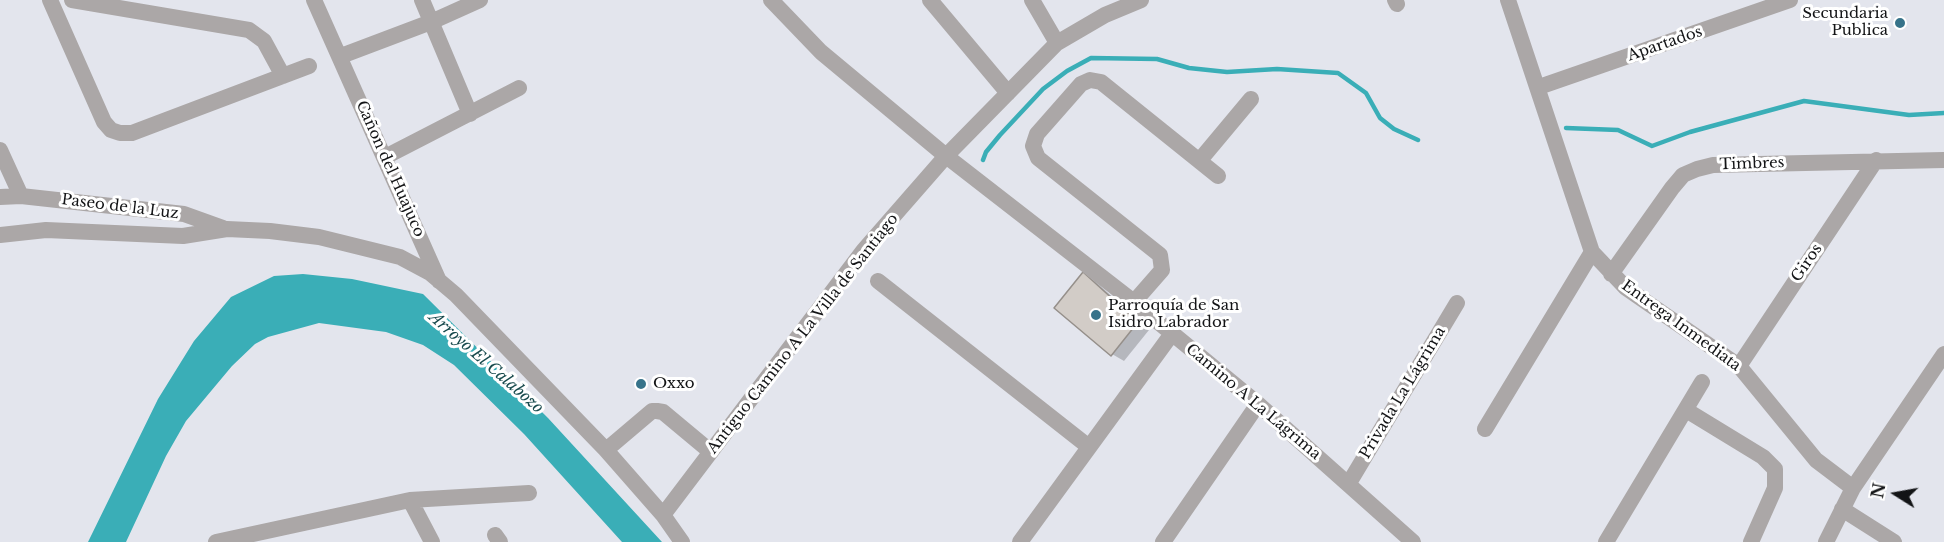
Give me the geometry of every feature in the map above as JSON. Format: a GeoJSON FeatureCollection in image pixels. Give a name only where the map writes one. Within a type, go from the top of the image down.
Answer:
{"type":"FeatureCollection","features":[{"type":"Feature","properties":{"kind":"street"},"geometry":{"type":"LineString","coordinates":[[50,0],[104,122],[111,130],[120,133],[132,133],[309,66]]}},
{"type":"Feature","properties":{"kind":"street"},"geometry":{"type":"LineString","coordinates":[[72,0],[249,30],[264,41],[283,76]]}},
{"type":"Feature","properties":{"kind":"street","name":"Cañon del Huajuco"},"geometry":{"type":"LineString","coordinates":[[314,0],[440,281]]}},
{"type":"Feature","properties":{"kind":"street"},"geometry":{"type":"LineString","coordinates":[[422,0],[470,114]]}},
{"type":"Feature","properties":{"kind":"street"},"geometry":{"type":"LineString","coordinates":[[341,56],[431,22],[480,0]]}},
{"type":"Feature","properties":{"kind":"street","name":"Camino A La Lágrima"},"geometry":{"type":"LineString","coordinates":[[771,0],[821,52],[946,156],[1134,302],[1171,335],[1258,404],[1413,542]]}},
{"type":"Feature","properties":{"kind":"street"},"geometry":{"type":"LineString","coordinates":[[930,0],[1008,93]]}},
{"type":"Feature","properties":{"kind":"street"},"geometry":{"type":"LineString","coordinates":[[1032,0],[1057,43]]}},
{"type":"Feature","properties":{"kind":"street","name":"Antiguo Camino A La Villa de Santiago"},"geometry":{"type":"LineString","coordinates":[[663,514],[863,251],[946,156],[1057,43],[1105,15],[1140,0]]}},
{"type":"Feature","properties":{"kind":"street","name":"Entrega Inmediata"},"geometry":{"type":"LineString","coordinates":[[1508,0],[1539,87],[1592,252],[1626,288],[1712,345],[1739,366],[1816,460],[1853,488]]}},
{"type":"Feature","properties":{"kind":"street","name":"Apartados"},"geometry":{"type":"LineString","coordinates":[[1539,87],[1791,0]]}},
{"type":"Feature","properties":{"kind":"street"},"geometry":{"type":"LineString","coordinates":[[1134,302],[1162,270],[1160,255],[1038,158],[1033,146],[1037,134],[1081,84],[1090,80],[1101,82],[1218,176]]}},
{"type":"Feature","properties":{"kind":"street"},"geometry":{"type":"LineString","coordinates":[[385,157],[519,88]]}},
{"type":"Feature","properties":{"kind":"street"},"geometry":{"type":"LineString","coordinates":[[1200,160],[1251,99]]}},
{"type":"Feature","properties":{"kind":"street"},"geometry":{"type":"LineString","coordinates":[[0,152],[21,196]]}},
{"type":"Feature","properties":{"kind":"street","name":"Giros"},"geometry":{"type":"LineString","coordinates":[[1739,366],[1876,160]]}},
{"type":"Feature","properties":{"kind":"street","name":"Timbres"},"geometry":{"type":"LineString","coordinates":[[1611,274],[1672,188],[1683,175],[1697,169],[1713,165],[1944,160]]}},
{"type":"Feature","properties":{"kind":"street","name":"Paseo de la Luz"},"geometry":{"type":"LineString","coordinates":[[0,197],[21,196],[184,214],[227,229]]}},
{"type":"Feature","properties":{"kind":"street"},"geometry":{"type":"LineString","coordinates":[[227,229],[319,237],[369,248],[400,257],[440,281],[606,450],[663,514],[681,541]]}},
{"type":"Feature","properties":{"kind":"street","name":"Paseo de la Luz"},"geometry":{"type":"LineString","coordinates":[[0,235],[46,230],[183,236],[227,229]]}},
{"type":"Feature","properties":{"kind":"street"},"geometry":{"type":"LineString","coordinates":[[1485,429],[1592,252]]}},
{"type":"Feature","properties":{"kind":"street"},"geometry":{"type":"LineString","coordinates":[[879,281],[1089,447]]}},
{"type":"Feature","properties":{"kind":"street","name":"Privada La Lágrima"},"geometry":{"type":"LineString","coordinates":[[1349,483],[1457,303]]}},
{"type":"Feature","properties":{"kind":"street"},"geometry":{"type":"LineString","coordinates":[[1020,542],[1171,335]]}},
{"type":"Feature","properties":{"kind":"street"},"geometry":{"type":"LineString","coordinates":[[1826,542],[1853,488],[1944,354]]}},
{"type":"Feature","properties":{"kind":"street"},"geometry":{"type":"LineString","coordinates":[[1606,542],[1702,382]]}},
{"type":"Feature","properties":{"kind":"street"},"geometry":{"type":"LineString","coordinates":[[1163,542],[1258,404]]}},
{"type":"Feature","properties":{"kind":"street"},"geometry":{"type":"LineString","coordinates":[[1686,410],[1763,457],[1775,470],[1775,488],[1751,542]]}},
{"type":"Feature","properties":{"kind":"street"},"geometry":{"type":"LineString","coordinates":[[606,450],[652,411],[657,411],[663,412],[711,452]]}},
{"type":"Feature","properties":{"kind":"street"},"geometry":{"type":"LineString","coordinates":[[216,542],[410,500],[529,493]]}},
{"type":"Feature","properties":{"kind":"street"},"geometry":{"type":"LineString","coordinates":[[410,500],[432,542]]}},
{"type":"Feature","properties":{"kind":"street"},"geometry":{"type":"LineString","coordinates":[[1842,509],[1894,542]]}},
{"type":"Feature","properties":{"kind":"water","name":"Arroyo El Calabozo"},"geometry":{"type":"Polygon","coordinates":[[[303,274],[352,279],[423,294],[548,418],[662,542],[622,542],[524,434],[454,365],[423,345],[386,332],[319,323],[268,337],[255,344],[232,366],[186,421],[166,456],[126,542],[88,542],[158,399],[194,341],[231,297],[274,276],[303,274]]]}},
{"type":"Feature","properties":{"kind":"building","name":"Parroquía de San Isidro Labrador"},"geometry":{"type":"Polygon","coordinates":[[[1083,272],[1138,322],[1111,356],[1054,308],[1083,272]]]}},
{"type":"Feature","properties":{"kind":"waterway"},"geometry":{"type":"LineString","coordinates":[[983,160],[986,152],[1000,135],[1043,89],[1067,71],[1091,58],[1157,59],[1189,68],[1227,72],[1277,69],[1338,73],[1366,93],[1380,118],[1394,129],[1418,140]]}},
{"type":"Feature","properties":{"kind":"waterway"},"geometry":{"type":"LineString","coordinates":[[1566,128],[1618,130],[1652,146],[1690,132],[1804,101],[1909,115],[1944,113]]}},
{"type":"Feature","properties":{"kind":"place","name":"Secundaria Publica"},"geometry":{"type":"Point","coordinates":[1900,23]}},
{"type":"Feature","properties":{"kind":"place","name":"Parroquía de San Isidro Labrador"},"geometry":{"type":"Point","coordinates":[1096,315]}},
{"type":"Feature","properties":{"kind":"place","name":"Oxxo"},"geometry":{"type":"Point","coordinates":[641,384]}}]}
